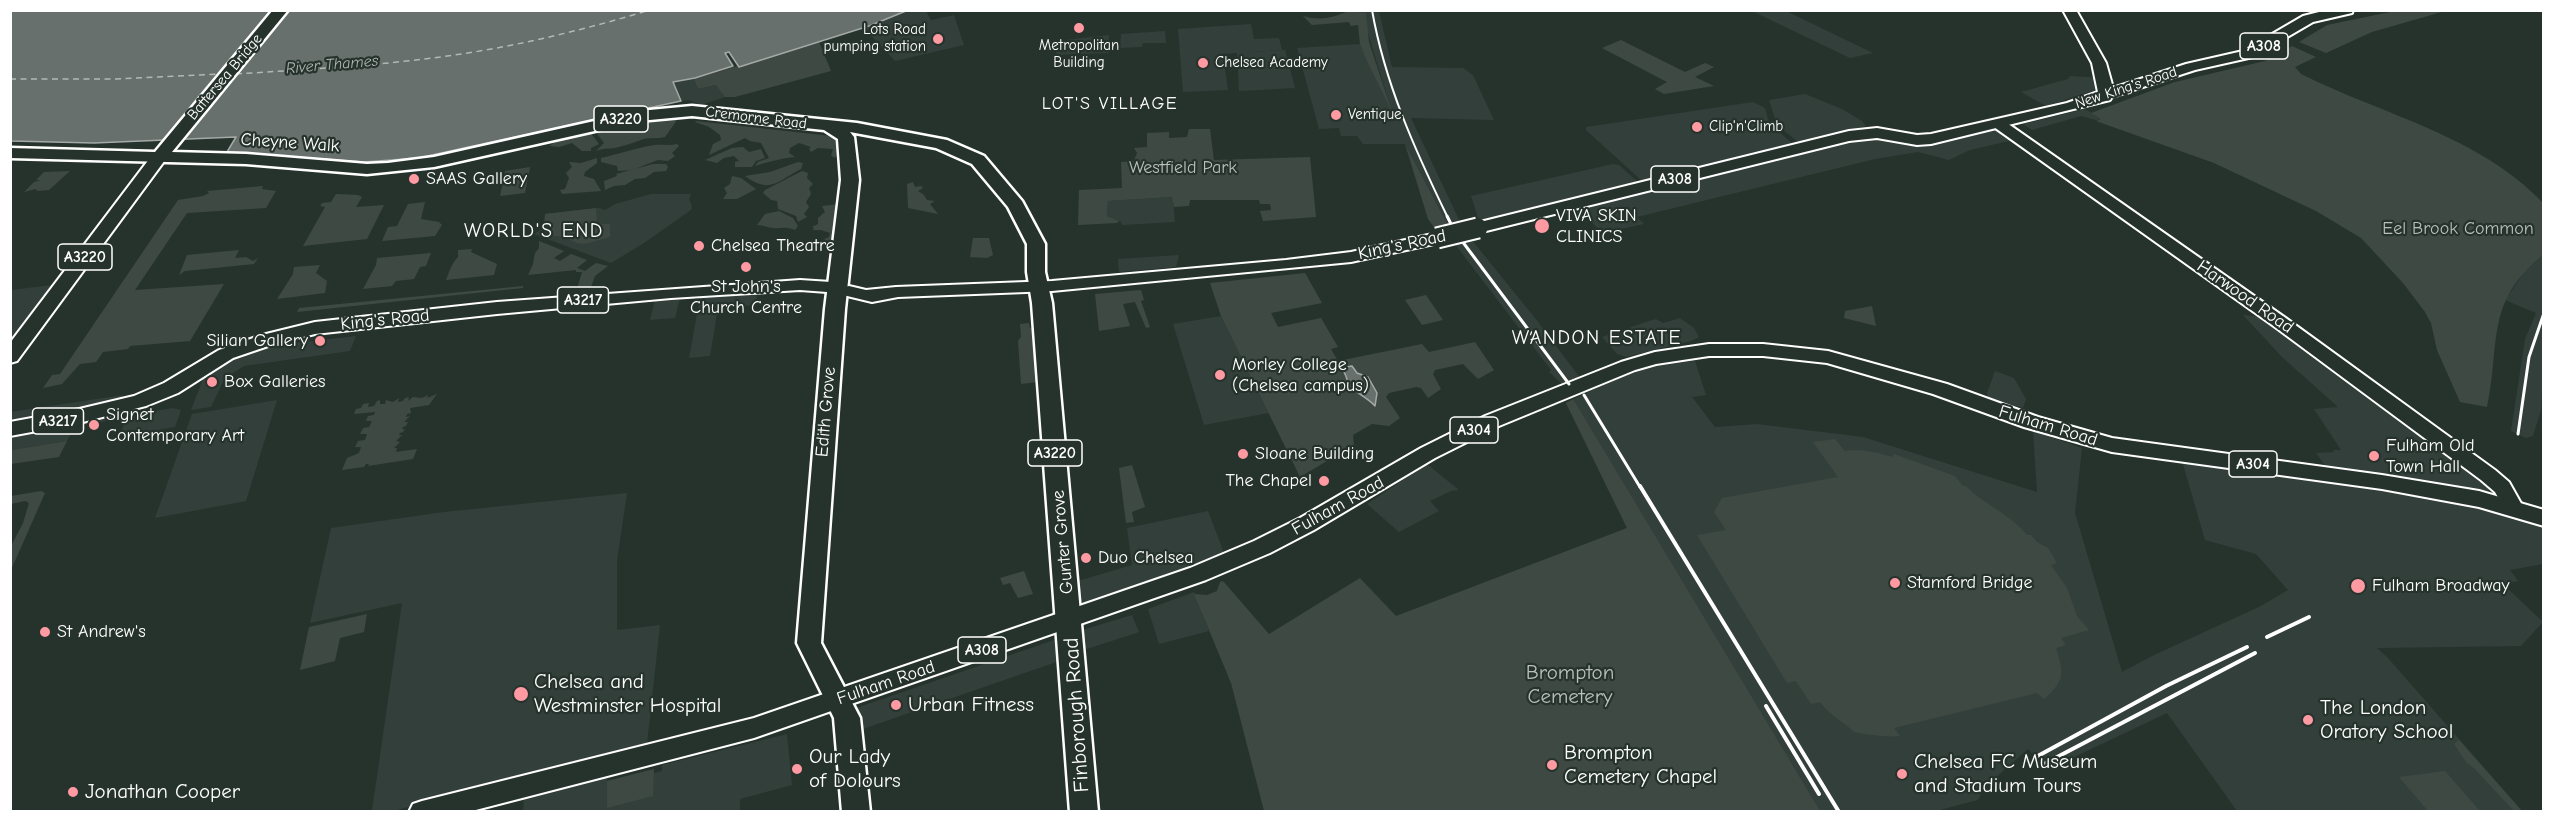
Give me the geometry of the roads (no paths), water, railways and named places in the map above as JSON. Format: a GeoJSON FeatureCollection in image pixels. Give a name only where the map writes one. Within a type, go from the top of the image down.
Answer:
{"type":"FeatureCollection","features":[{"type":"Feature","properties":{"kind":"highway","name":"Battersea Bridge"},"geometry":{"type":"LineString","coordinates":[[165,151],[281,10]]}},
{"type":"Feature","properties":{"kind":"highway","name":"Cremorne Road"},"geometry":{"type":"LineString","coordinates":[[543,137],[639,116],[685,111],[830,126],[941,144],[978,160],[1023,216],[1036,244],[1036,272],[1039,287]]}},
{"type":"Feature","properties":{"kind":"highway","name":"A3220"},"geometry":{"type":"LineString","coordinates":[[830,126],[846,137],[852,133],[867,131]]}},
{"type":"Feature","properties":{"kind":"highway","name":"Cheyne Walk"},"geometry":{"type":"LineString","coordinates":[[10,153],[165,151],[367,169],[422,164],[543,137]]}},
{"type":"Feature","properties":{"kind":"highway","name":"Edith Grove"},"geometry":{"type":"LineString","coordinates":[[846,137],[850,180],[844,291],[817,520],[809,643],[812,655],[839,699],[847,717],[856,812]]}},
{"type":"Feature","properties":{"kind":"highway","name":"Gunter Grove"},"geometry":{"type":"LineString","coordinates":[[1039,287],[1070,618]]}},
{"type":"Feature","properties":{"kind":"highway","name":"Finborough Road"},"geometry":{"type":"LineString","coordinates":[[1070,618],[1084,812]]}},
{"type":"Feature","properties":{"kind":"main road"},"geometry":{"type":"LineString","coordinates":[[2069,10],[2104,71],[2125,90]]}},
{"type":"Feature","properties":{"kind":"main road","name":"New King's Road"},"geometry":{"type":"LineString","coordinates":[[1898,136],[1931,139],[2105,97],[2191,68],[2248,54],[2308,19],[2347,10]]}},
{"type":"Feature","properties":{"kind":"main road"},"geometry":{"type":"LineString","coordinates":[[2104,71],[2130,81],[2147,82]]}},
{"type":"Feature","properties":{"kind":"main road"},"geometry":{"type":"LineString","coordinates":[[2104,71],[2107,86],[2105,97]]}},
{"type":"Feature","properties":{"kind":"main road","name":"Harwood Road"},"geometry":{"type":"LineString","coordinates":[[1999,124],[2275,319],[2487,475],[2502,487],[2513,507]]}},
{"type":"Feature","properties":{"kind":"main road","name":"King's Road"},"geometry":{"type":"LineString","coordinates":[[10,429],[75,417],[139,401],[171,388],[234,351],[269,339],[315,328],[581,300],[777,288],[796,293],[827,295],[844,291],[858,296],[886,296],[896,292],[1039,287],[1329,260],[1437,238],[1849,136],[1877,134],[1898,136]]}},
{"type":"Feature","properties":{"kind":"main road","name":"A3220"},"geometry":{"type":"LineString","coordinates":[[10,357],[165,151]]}},
{"type":"Feature","properties":{"kind":"main road","name":"Fulham Road"},"geometry":{"type":"LineString","coordinates":[[422,812],[754,728],[1198,574],[1262,547],[1353,499],[1462,435],[1559,396],[1567,397],[1628,366],[1693,351],[1762,350],[1804,354],[1902,377],[2048,428],[2112,445],[2382,482],[2513,507]]}},
{"type":"Feature","properties":{"kind":"main road","name":"A304"},"geometry":{"type":"LineString","coordinates":[[2513,507],[2544,518]]}},
{"type":"Feature","properties":{"kind":"water","name":"River Thames"},"geometry":{"type":"Polygon","coordinates":[[[11,11],[906,11],[869,26],[739,67],[729,52],[725,53],[733,66],[695,78],[673,82],[681,101],[418,158],[364,162],[227,152],[236,137],[94,143],[11,141],[11,11]]]}},
{"type":"Feature","properties":{"kind":"water"},"geometry":{"type":"Polygon","coordinates":[[[1352,366],[1357,373],[1368,377],[1377,393],[1375,406],[1350,386],[1341,368],[1352,366]]]}},
{"type":"Feature","properties":{"kind":"railway"},"geometry":{"type":"LineString","coordinates":[[1372,10],[1385,64],[1402,116],[1448,218]]}},
{"type":"Feature","properties":{"kind":"railway"},"geometry":{"type":"LineString","coordinates":[[1448,218],[1452,226]]}},
{"type":"Feature","properties":{"kind":"railway"},"geometry":{"type":"LineString","coordinates":[[1462,241],[1569,384]]}},
{"type":"Feature","properties":{"kind":"railway"},"geometry":{"type":"LineString","coordinates":[[2518,434],[2529,357],[2544,313]]}},
{"type":"Feature","properties":{"kind":"railway"},"geometry":{"type":"LineString","coordinates":[[1584,395],[1640,487]]}},
{"type":"Feature","properties":{"kind":"railway"},"geometry":{"type":"LineString","coordinates":[[1640,486],[1839,812]]}},
{"type":"Feature","properties":{"kind":"railway"},"geometry":{"type":"LineString","coordinates":[[2267,637],[2309,617]]}},
{"type":"Feature","properties":{"kind":"railway"},"geometry":{"type":"LineString","coordinates":[[2036,757],[2166,686],[2247,647]]}},
{"type":"Feature","properties":{"kind":"railway"},"geometry":{"type":"LineString","coordinates":[[2042,765],[2255,653]]}},
{"type":"Feature","properties":{"kind":"railway"},"geometry":{"type":"LineString","coordinates":[[1766,706],[1819,794]]}},
{"type":"Feature","properties":{"kind":"place","name":"Metropolitan Building"},"geometry":{"type":"Point","coordinates":[1079,28]}},
{"type":"Feature","properties":{"kind":"place","name":"Lots Road pumping station"},"geometry":{"type":"Point","coordinates":[938,39]}},
{"type":"Feature","properties":{"kind":"place","name":"Chelsea Academy"},"geometry":{"type":"Point","coordinates":[1203,63]}},
{"type":"Feature","properties":{"kind":"place","name":"Ventique"},"geometry":{"type":"Point","coordinates":[1336,115]}},
{"type":"Feature","properties":{"kind":"place","name":"Clip'n'Climb"},"geometry":{"type":"Point","coordinates":[1697,127]}},
{"type":"Feature","properties":{"kind":"place","name":"SAAS Gallery"},"geometry":{"type":"Point","coordinates":[414,179]}},
{"type":"Feature","properties":{"kind":"place","name":"VIVA SKIN CLINICS"},"geometry":{"type":"Point","coordinates":[1542,226]}},
{"type":"Feature","properties":{"kind":"place","name":"Chelsea Theatre"},"geometry":{"type":"Point","coordinates":[699,246]}},
{"type":"Feature","properties":{"kind":"place","name":"St John's Church Centre"},"geometry":{"type":"Point","coordinates":[746,267]}},
{"type":"Feature","properties":{"kind":"place","name":"Silian Gallery"},"geometry":{"type":"Point","coordinates":[320,341]}},
{"type":"Feature","properties":{"kind":"place","name":"Morley College (Chelsea campus)"},"geometry":{"type":"Point","coordinates":[1220,375]}},
{"type":"Feature","properties":{"kind":"place","name":"Box Galleries"},"geometry":{"type":"Point","coordinates":[212,382]}},
{"type":"Feature","properties":{"kind":"place","name":"Signet Contemporary Art"},"geometry":{"type":"Point","coordinates":[94,425]}},
{"type":"Feature","properties":{"kind":"place","name":"Sloane Building"},"geometry":{"type":"Point","coordinates":[1243,454]}},
{"type":"Feature","properties":{"kind":"place","name":"Fulham Old Town Hall"},"geometry":{"type":"Point","coordinates":[2374,456]}},
{"type":"Feature","properties":{"kind":"place","name":"The Chapel"},"geometry":{"type":"Point","coordinates":[1324,481]}},
{"type":"Feature","properties":{"kind":"place","name":"Duo Chelsea"},"geometry":{"type":"Point","coordinates":[1086,558]}},
{"type":"Feature","properties":{"kind":"place","name":"Stamford Bridge"},"geometry":{"type":"Point","coordinates":[1895,583]}},
{"type":"Feature","properties":{"kind":"place","name":"Fulham Broadway"},"geometry":{"type":"Point","coordinates":[2358,586]}},
{"type":"Feature","properties":{"kind":"place","name":"St Andrew's"},"geometry":{"type":"Point","coordinates":[45,632]}},
{"type":"Feature","properties":{"kind":"place","name":"Chelsea and Westminster Hospital"},"geometry":{"type":"Point","coordinates":[521,694]}},
{"type":"Feature","properties":{"kind":"place","name":"Urban Fitness"},"geometry":{"type":"Point","coordinates":[896,705]}},
{"type":"Feature","properties":{"kind":"place","name":"The London Oratory School"},"geometry":{"type":"Point","coordinates":[2308,720]}},
{"type":"Feature","properties":{"kind":"place","name":"Brompton Cemetery Chapel"},"geometry":{"type":"Point","coordinates":[1552,765]}},
{"type":"Feature","properties":{"kind":"place","name":"Our Lady of Dolours"},"geometry":{"type":"Point","coordinates":[797,769]}},
{"type":"Feature","properties":{"kind":"place","name":"Chelsea FC Museum and Stadium Tours"},"geometry":{"type":"Point","coordinates":[1902,774]}},
{"type":"Feature","properties":{"kind":"place","name":"Jonathan Cooper"},"geometry":{"type":"Point","coordinates":[73,792]}},
{"type":"Feature","properties":{"kind":"district","name":"LOT'S VILLAGE"},"geometry":{"type":"Point","coordinates":[1110,104]}},
{"type":"Feature","properties":{"kind":"district","name":"WORLD'S END"},"geometry":{"type":"Point","coordinates":[534,231]}},
{"type":"Feature","properties":{"kind":"district","name":"WANDON ESTATE"},"geometry":{"type":"Point","coordinates":[1597,338]}},
{"type":"Feature","properties":{"kind":"park label","name":"Westfield Park"},"geometry":{"type":"Point","coordinates":[1183,168]}},
{"type":"Feature","properties":{"kind":"park label","name":"Eel Brook Common"},"geometry":{"type":"Point","coordinates":[2458,229]}},
{"type":"Feature","properties":{"kind":"park label","name":"Brompton Cemetery"},"geometry":{"type":"Point","coordinates":[1570,685]}}]}
